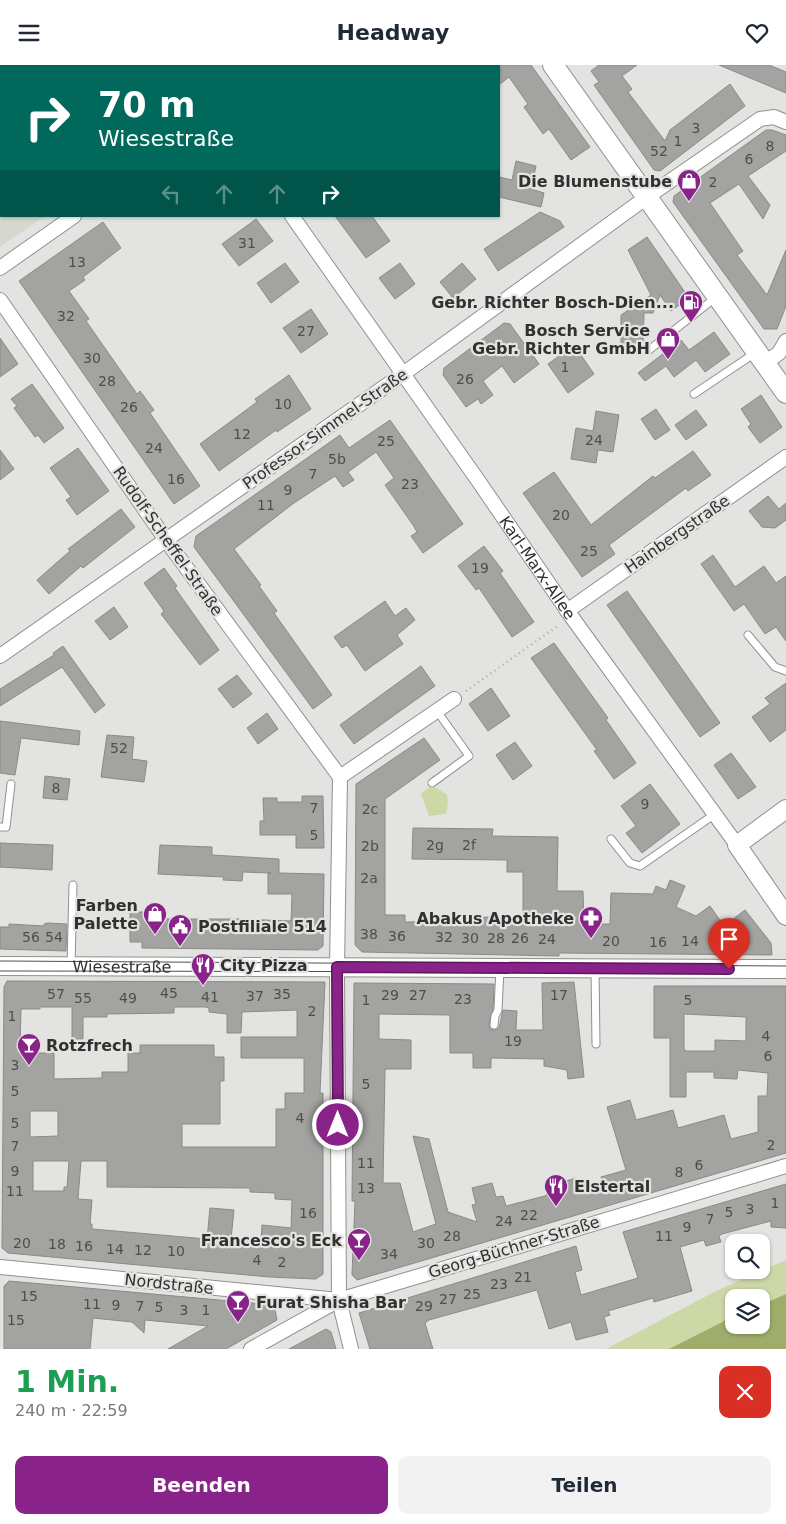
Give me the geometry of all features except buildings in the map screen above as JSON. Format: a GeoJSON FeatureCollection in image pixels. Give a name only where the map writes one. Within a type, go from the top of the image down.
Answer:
{"type":"FeatureCollection","features":[{"type":"Feature","properties":{"kind":"main road"},"geometry":{"type":"LineString","coordinates":[[554,65],[786,393]]}},
{"type":"Feature","properties":{"kind":"street","name":"Professor-Simmel-Straße"},"geometry":{"type":"LineString","coordinates":[[0,656],[403,374],[647,197],[760,119],[774,117],[786,121]]}},
{"type":"Feature","properties":{"kind":"street"},"geometry":{"type":"LineString","coordinates":[[0,267],[73,217]]}},
{"type":"Feature","properties":{"kind":"street","name":"Karl-Marx-Allee"},"geometry":{"type":"LineString","coordinates":[[293,217],[569,613],[716,814],[786,916]]}},
{"type":"Feature","properties":{"kind":"street","name":"Rudolf-Scheffel-Straße"},"geometry":{"type":"LineString","coordinates":[[0,300],[166,540],[340,777]]}},
{"type":"Feature","properties":{"kind":"street"},"geometry":{"type":"LineString","coordinates":[[761,358],[779,353],[786,341]]}},
{"type":"Feature","properties":{"kind":"street","name":"Hainbergstraße"},"geometry":{"type":"LineString","coordinates":[[569,613],[786,457]]}},
{"type":"Feature","properties":{"kind":"street"},"geometry":{"type":"LineString","coordinates":[[351,1349],[339,1300],[337,967],[340,777],[454,699]]}},
{"type":"Feature","properties":{"kind":"street"},"geometry":{"type":"LineString","coordinates":[[737,845],[786,809]]}},
{"type":"Feature","properties":{"kind":"street","name":"Wiesestraße"},"geometry":{"type":"LineString","coordinates":[[0,966],[786,969]]}},
{"type":"Feature","properties":{"kind":"street","name":"Georg-Büchner-Straße"},"geometry":{"type":"LineString","coordinates":[[251,1349],[339,1300],[786,1166]]}},
{"type":"Feature","properties":{"kind":"street","name":"Nordstraße"},"geometry":{"type":"LineString","coordinates":[[0,1267],[339,1300]]}},
{"type":"Feature","properties":{"kind":"lane"},"geometry":{"type":"LineString","coordinates":[[649,350],[718,296]]}},
{"type":"Feature","properties":{"kind":"lane"},"geometry":{"type":"LineString","coordinates":[[694,394],[761,358]]}},
{"type":"Feature","properties":{"kind":"lane"},"geometry":{"type":"LineString","coordinates":[[748,635],[775,667],[786,671]]}},
{"type":"Feature","properties":{"kind":"lane"},"geometry":{"type":"LineString","coordinates":[[432,783],[469,756],[437,711]]}},
{"type":"Feature","properties":{"kind":"lane"},"geometry":{"type":"LineString","coordinates":[[0,827],[6,827],[11,784]]}},
{"type":"Feature","properties":{"kind":"lane"},"geometry":{"type":"LineString","coordinates":[[611,839],[630,863],[640,866],[716,814]]}},
{"type":"Feature","properties":{"kind":"lane"},"geometry":{"type":"LineString","coordinates":[[71,966],[73,885]]}},
{"type":"Feature","properties":{"kind":"lane"},"geometry":{"type":"LineString","coordinates":[[494,1025],[494,1016],[498,1010],[500,968]]}},
{"type":"Feature","properties":{"kind":"lane"},"geometry":{"type":"LineString","coordinates":[[595,968],[596,1044]]}},
{"type":"Feature","properties":{"kind":"path"},"geometry":{"type":"LineString","coordinates":[[454,699],[569,613]]}},
{"type":"Feature","properties":{"kind":"shaded area"},"geometry":{"type":"Polygon","coordinates":[[[0,217],[44,217],[0,247],[0,217]]]}},
{"type":"Feature","properties":{"kind":"shaded area"},"geometry":{"type":"Polygon","coordinates":[[[428,788],[437,788],[447,795],[446,814],[429,816],[421,794],[428,788]]]}},
{"type":"Feature","properties":{"kind":"shaded area"},"geometry":{"type":"Polygon","coordinates":[[[786,1260],[786,1294],[770,1301],[770,1289],[725,1289],[725,1321],[669,1349],[606,1349],[716,1291],[743,1279],[770,1279],[770,1267],[786,1260]]]}},
{"type":"Feature","properties":{"kind":"shaded area"},"geometry":{"type":"Polygon","coordinates":[[[786,1294],[786,1349],[669,1349],[725,1321],[725,1334],[770,1334],[770,1301],[786,1294]]]}},
{"type":"Feature","properties":{"kind":"tram line"},"geometry":{"type":"LineString","coordinates":[[0,961],[786,966]]}},
{"type":"Feature","properties":{"kind":"tram line"},"geometry":{"type":"LineString","coordinates":[[0,971],[642,972]]}},
{"type":"Feature","properties":{"kind":"place","name":"Die Blumenstube"},"geometry":{"type":"Point","coordinates":[689,202]}},
{"type":"Feature","properties":{"kind":"place","name":"Gebr. Richter Bosch-Dien..."},"geometry":{"type":"Point","coordinates":[691,323]}},
{"type":"Feature","properties":{"kind":"place","name":"Bosch Service Gebr. Richter GmbH"},"geometry":{"type":"Point","coordinates":[668,360]}},
{"type":"Feature","properties":{"kind":"place","name":"Farben Palette"},"geometry":{"type":"Point","coordinates":[155,935]}},
{"type":"Feature","properties":{"kind":"place","name":"Abakus Apotheke"},"geometry":{"type":"Point","coordinates":[591,939]}},
{"type":"Feature","properties":{"kind":"place","name":"Postfiliale 514"},"geometry":{"type":"Point","coordinates":[180,947]}},
{"type":"Feature","properties":{"kind":"place","name":"City Pizza"},"geometry":{"type":"Point","coordinates":[203,986]}},
{"type":"Feature","properties":{"kind":"place","name":"Rotzfrech"},"geometry":{"type":"Point","coordinates":[29,1066]}},
{"type":"Feature","properties":{"kind":"place","name":"Elstertal"},"geometry":{"type":"Point","coordinates":[556,1207]}},
{"type":"Feature","properties":{"kind":"place","name":"Francesco's Eck"},"geometry":{"type":"Point","coordinates":[359,1261]}},
{"type":"Feature","properties":{"kind":"place","name":"Furat Shisha Bar"},"geometry":{"type":"Point","coordinates":[238,1323]}},
{"type":"Feature","properties":{"kind":"route"},"geometry":{"type":"LineString","coordinates":[[338,1125],[337,967],[729,969]]}}]}
